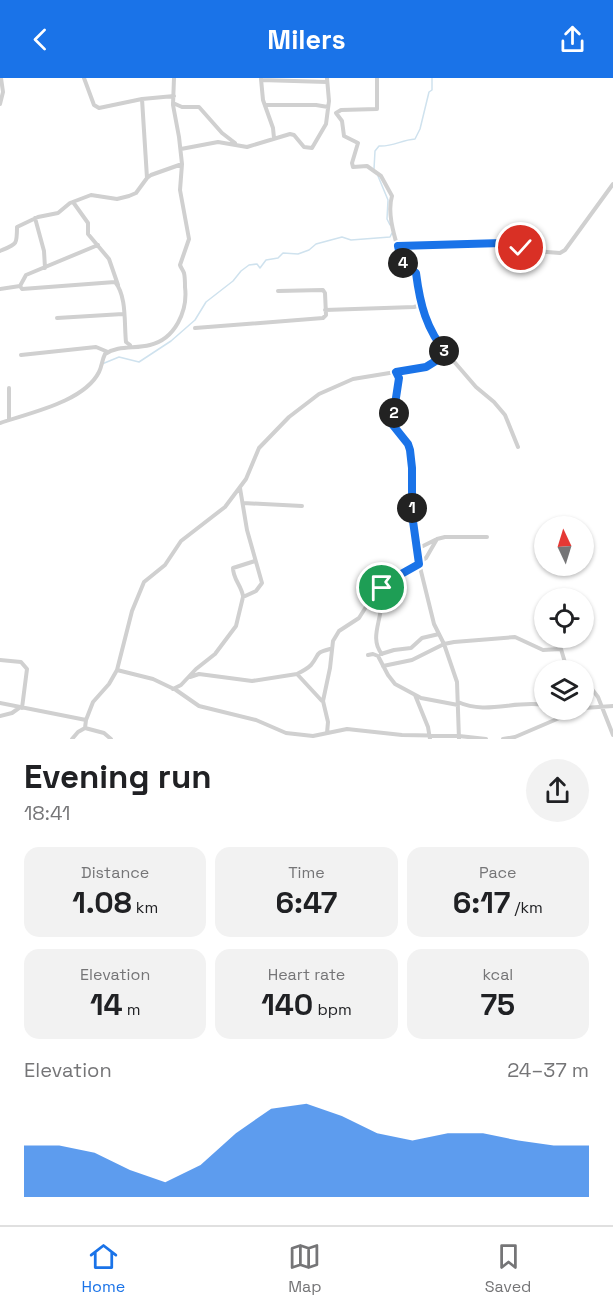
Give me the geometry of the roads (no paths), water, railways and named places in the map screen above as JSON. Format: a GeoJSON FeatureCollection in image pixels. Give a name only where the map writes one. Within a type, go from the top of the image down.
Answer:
{"type":"FeatureCollection","features":[{"type":"Feature","properties":{"kind":"street"},"geometry":{"type":"LineString","coordinates":[[0,104],[3,92],[1,78]]}},
{"type":"Feature","properties":{"kind":"street"},"geometry":{"type":"LineString","coordinates":[[84,78],[94,105],[99,108],[142,99],[174,96]]}},
{"type":"Feature","properties":{"kind":"street"},"geometry":{"type":"LineString","coordinates":[[0,423],[48,409],[77,393],[100,371],[103,357],[108,352],[151,345],[168,336],[175,328],[187,303],[184,273],[180,268],[189,239],[180,190],[182,164],[173,103],[174,78]]}},
{"type":"Feature","properties":{"kind":"street"},"geometry":{"type":"LineString","coordinates":[[377,78],[376,109],[341,110],[336,113],[342,121],[344,136],[358,143],[353,167],[367,166],[381,176],[392,196],[390,202],[392,218],[402,263],[416,273],[427,326],[447,354],[505,416],[518,447]]}},
{"type":"Feature","properties":{"kind":"street"},"geometry":{"type":"LineString","coordinates":[[181,149],[218,142],[253,146],[287,134],[294,135],[304,147],[312,148],[315,139],[325,129],[328,107],[327,80],[261,79],[274,138]]}},
{"type":"Feature","properties":{"kind":"street"},"geometry":{"type":"LineString","coordinates":[[142,99],[147,178]]}},
{"type":"Feature","properties":{"kind":"street"},"geometry":{"type":"LineString","coordinates":[[173,103],[199,107],[226,137],[239,146]]}},
{"type":"Feature","properties":{"kind":"street"},"geometry":{"type":"LineString","coordinates":[[265,105],[328,107]]}},
{"type":"Feature","properties":{"kind":"street"},"geometry":{"type":"LineString","coordinates":[[0,251],[17,242],[17,227],[35,218],[58,213],[73,202],[91,195],[124,198],[136,193],[147,178],[161,170],[182,164]]}},
{"type":"Feature","properties":{"kind":"street"},"geometry":{"type":"LineString","coordinates":[[398,246],[502,243],[534,251],[560,254],[613,184]]}},
{"type":"Feature","properties":{"kind":"street"},"geometry":{"type":"LineString","coordinates":[[73,202],[88,222],[88,234],[110,259],[119,281],[126,342],[133,347]]}},
{"type":"Feature","properties":{"kind":"street"},"geometry":{"type":"LineString","coordinates":[[35,218],[44,251],[45,268]]}},
{"type":"Feature","properties":{"kind":"street"},"geometry":{"type":"LineString","coordinates":[[20,286],[26,275],[98,245]]}},
{"type":"Feature","properties":{"kind":"street"},"geometry":{"type":"LineString","coordinates":[[0,289],[20,286],[22,289],[27,289],[110,281],[118,285]]}},
{"type":"Feature","properties":{"kind":"street"},"geometry":{"type":"LineString","coordinates":[[195,328],[323,318],[326,315],[326,293],[323,290],[278,291]]}},
{"type":"Feature","properties":{"kind":"street"},"geometry":{"type":"LineString","coordinates":[[325,310],[414,308],[421,305]]}},
{"type":"Feature","properties":{"kind":"street"},"geometry":{"type":"LineString","coordinates":[[57,318],[123,314]]}},
{"type":"Feature","properties":{"kind":"street"},"geometry":{"type":"LineString","coordinates":[[21,355],[96,347],[108,352]]}},
{"type":"Feature","properties":{"kind":"street"},"geometry":{"type":"LineString","coordinates":[[85,728],[93,702],[109,684],[117,670],[132,611],[144,582],[165,565],[181,541],[225,507],[246,478],[259,448],[289,417],[312,398],[353,379],[426,367],[447,354]]}},
{"type":"Feature","properties":{"kind":"street"},"geometry":{"type":"LineString","coordinates":[[396,372],[399,378],[392,424],[410,450],[412,514],[416,549],[426,598],[457,682],[459,737]]}},
{"type":"Feature","properties":{"kind":"street"},"geometry":{"type":"LineString","coordinates":[[9,388],[9,420]]}},
{"type":"Feature","properties":{"kind":"street"},"geometry":{"type":"LineString","coordinates":[[240,487],[247,530],[262,583],[256,591],[243,597]]}},
{"type":"Feature","properties":{"kind":"street"},"geometry":{"type":"LineString","coordinates":[[243,503],[302,506]]}},
{"type":"Feature","properties":{"kind":"street"},"geometry":{"type":"LineString","coordinates":[[416,549],[445,537],[487,537]]}},
{"type":"Feature","properties":{"kind":"street"},"geometry":{"type":"LineString","coordinates":[[327,733],[328,722],[323,701],[330,668],[330,649],[339,631],[359,618],[369,602],[387,582],[426,558],[437,539]]}},
{"type":"Feature","properties":{"kind":"street"},"geometry":{"type":"LineString","coordinates":[[173,689],[181,685],[215,654],[236,626],[243,597],[233,568],[255,561]]}},
{"type":"Feature","properties":{"kind":"street"},"geometry":{"type":"LineString","coordinates":[[382,588],[376,646],[383,666],[392,681],[421,698],[474,707],[534,705]]}},
{"type":"Feature","properties":{"kind":"street"},"geometry":{"type":"LineString","coordinates":[[368,655],[380,655],[411,648],[422,638],[439,634]]}},
{"type":"Feature","properties":{"kind":"street"},"geometry":{"type":"LineString","coordinates":[[383,666],[412,660],[444,644],[515,637],[543,650],[561,649],[564,660]]}},
{"type":"Feature","properties":{"kind":"street"},"geometry":{"type":"LineString","coordinates":[[187,678],[199,674],[252,681],[297,674],[311,665],[321,651],[330,649]]}},
{"type":"Feature","properties":{"kind":"street"},"geometry":{"type":"LineString","coordinates":[[0,660],[21,662],[27,669],[21,707],[12,713],[0,716]]}},
{"type":"Feature","properties":{"kind":"street"},"geometry":{"type":"LineString","coordinates":[[117,670],[151,679],[200,705],[256,720],[286,733],[305,736],[347,729],[419,737],[486,739]]}},
{"type":"Feature","properties":{"kind":"street"},"geometry":{"type":"LineString","coordinates":[[297,674],[323,701]]}},
{"type":"Feature","properties":{"kind":"street"},"geometry":{"type":"LineString","coordinates":[[414,693],[430,737]]}},
{"type":"Feature","properties":{"kind":"street"},"geometry":{"type":"LineString","coordinates":[[594,693],[602,706],[613,735]]}},
{"type":"Feature","properties":{"kind":"street"},"geometry":{"type":"LineString","coordinates":[[0,703],[86,720]]}},
{"type":"Feature","properties":{"kind":"street"},"geometry":{"type":"LineString","coordinates":[[594,707],[613,706]]}},
{"type":"Feature","properties":{"kind":"street"},"geometry":{"type":"LineString","coordinates":[[503,739],[514,737],[553,720]]}},
{"type":"Feature","properties":{"kind":"street"},"geometry":{"type":"LineString","coordinates":[[72,739],[85,728],[104,733],[111,739]]}},
{"type":"Feature","properties":{"kind":"waterway"},"geometry":{"type":"LineString","coordinates":[[374,169],[375,151],[379,146],[415,139],[420,129],[429,92],[432,90],[432,78]]}},
{"type":"Feature","properties":{"kind":"waterway"},"geometry":{"type":"LineString","coordinates":[[378,176],[388,200],[387,219],[390,225]]}},
{"type":"Feature","properties":{"kind":"waterway"},"geometry":{"type":"LineString","coordinates":[[102,364],[119,357],[139,362],[171,341],[195,320],[206,302],[249,265],[257,264],[260,268],[266,260],[278,258],[283,253],[298,254],[309,250],[316,244],[342,237],[351,240],[390,237],[392,233]]}}]}
